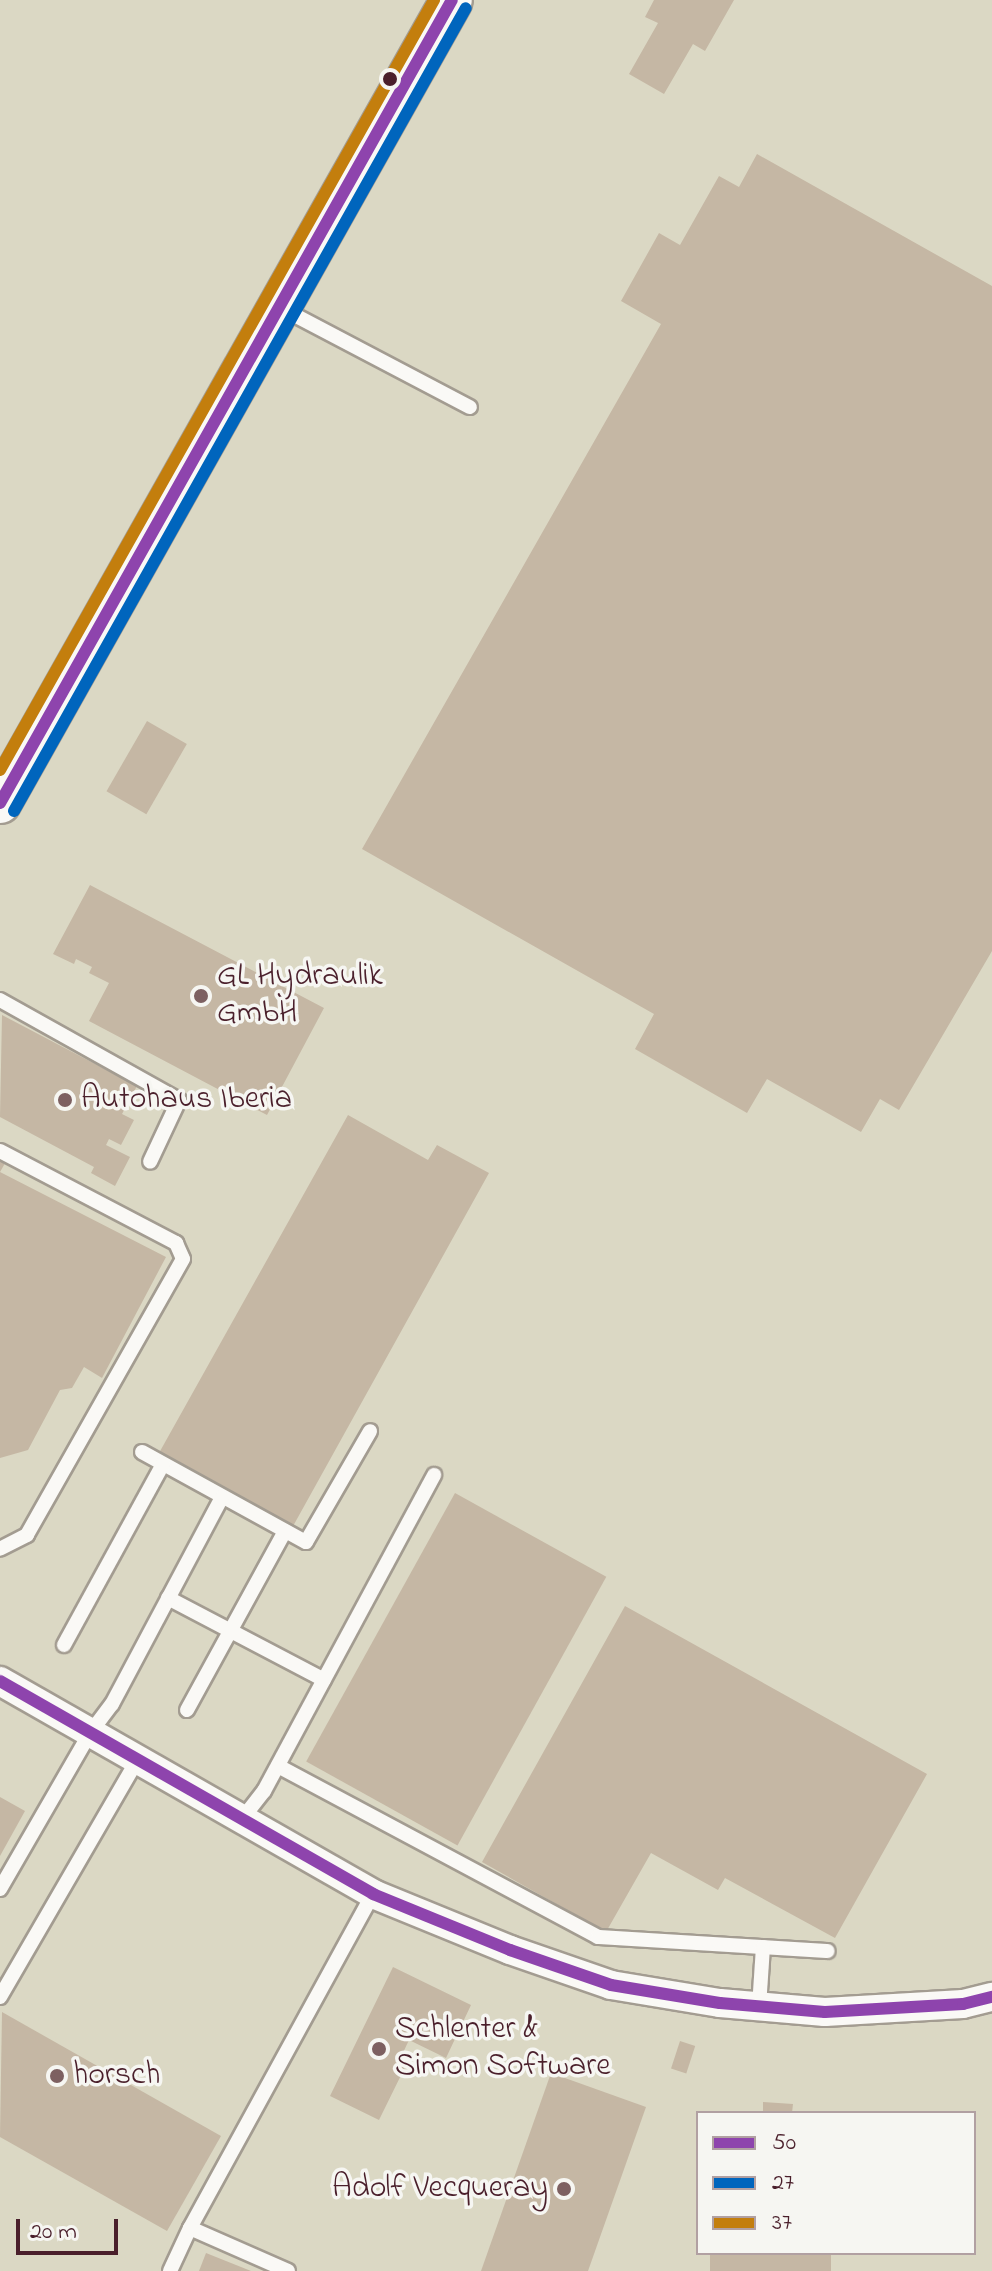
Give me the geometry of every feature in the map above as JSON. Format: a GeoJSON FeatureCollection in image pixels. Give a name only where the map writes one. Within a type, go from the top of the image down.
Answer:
{"type":"FeatureCollection","features":[{"type":"Feature","properties":{"kind":"main road"},"geometry":{"type":"LineString","coordinates":[[0,803],[452,0]]}},
{"type":"Feature","properties":{"kind":"street"},"geometry":{"type":"LineString","coordinates":[[0,1681],[373,1894],[510,1950],[611,1985],[759,2007],[825,2012],[963,2004],[992,1997]]}},
{"type":"Feature","properties":{"kind":"lane"},"geometry":{"type":"LineString","coordinates":[[279,307],[470,407]]}},
{"type":"Feature","properties":{"kind":"lane"},"geometry":{"type":"LineString","coordinates":[[0,1000],[179,1100],[150,1162]]}},
{"type":"Feature","properties":{"kind":"lane"},"geometry":{"type":"LineString","coordinates":[[0,1151],[176,1243],[183,1259],[27,1535],[0,1549]]}},
{"type":"Feature","properties":{"kind":"lane"},"geometry":{"type":"LineString","coordinates":[[142,1452],[306,1542],[370,1431]]}},
{"type":"Feature","properties":{"kind":"lane"},"geometry":{"type":"LineString","coordinates":[[64,1645],[163,1464]]}},
{"type":"Feature","properties":{"kind":"lane"},"geometry":{"type":"LineString","coordinates":[[242,1819],[278,1766],[434,1475]]}},
{"type":"Feature","properties":{"kind":"lane"},"geometry":{"type":"LineString","coordinates":[[0,1889],[90,1733],[112,1704],[222,1497]]}},
{"type":"Feature","properties":{"kind":"lane"},"geometry":{"type":"LineString","coordinates":[[187,1710],[285,1531]]}},
{"type":"Feature","properties":{"kind":"lane"},"geometry":{"type":"LineString","coordinates":[[168,1598],[324,1680]]}},
{"type":"Feature","properties":{"kind":"lane"},"geometry":{"type":"LineString","coordinates":[[0,1997],[138,1759]]}},
{"type":"Feature","properties":{"kind":"lane"},"geometry":{"type":"LineString","coordinates":[[278,1766],[598,1937],[828,1951]]}},
{"type":"Feature","properties":{"kind":"lane"},"geometry":{"type":"LineString","coordinates":[[170,2271],[190,2228],[373,1894]]}},
{"type":"Feature","properties":{"kind":"lane"},"geometry":{"type":"LineString","coordinates":[[759,2007],[763,1947]]}},
{"type":"Feature","properties":{"kind":"lane"},"geometry":{"type":"LineString","coordinates":[[190,2228],[288,2271]]}},
{"type":"Feature","properties":{"kind":"building"},"geometry":{"type":"Polygon","coordinates":[[[654,0],[734,0],[705,51],[693,44],[664,94],[629,74],[658,23],[645,17],[654,0]]]}},
{"type":"Feature","properties":{"kind":"building"},"geometry":{"type":"Polygon","coordinates":[[[757,154],[992,286],[992,951],[899,1110],[880,1099],[861,1132],[767,1079],[747,1113],[635,1049],[654,1014],[362,849],[661,324],[621,301],[659,233],[680,245],[719,176],[739,187],[757,154]]]}},
{"type":"Feature","properties":{"kind":"building"},"geometry":{"type":"Polygon","coordinates":[[[147,721],[187,744],[146,814],[106,791],[147,721]]]}},
{"type":"Feature","properties":{"kind":"building","name":"GL Hydraulik GmbH"},"geometry":{"type":"Polygon","coordinates":[[[90,885],[324,1008],[267,1115],[89,1021],[109,983],[89,973],[92,967],[76,959],[74,964],[53,954],[90,885]]]}},
{"type":"Feature","properties":{"kind":"building","name":"Autohaus Iberia"},"geometry":{"type":"Polygon","coordinates":[[[2,1015],[137,1086],[122,1114],[134,1120],[121,1145],[109,1139],[106,1145],[130,1157],[115,1186],[91,1173],[94,1167],[0,1117],[2,1015]]]}},
{"type":"Feature","properties":{"kind":"building"},"geometry":{"type":"Polygon","coordinates":[[[348,1115],[428,1160],[437,1145],[489,1173],[292,1528],[159,1453],[348,1115]]]}},
{"type":"Feature","properties":{"kind":"building"},"geometry":{"type":"Polygon","coordinates":[[[0,1154],[8,1158],[0,1172],[0,1154]]]}},
{"type":"Feature","properties":{"kind":"building"},"geometry":{"type":"Polygon","coordinates":[[[0,1172],[166,1257],[102,1378],[84,1367],[72,1388],[60,1390],[28,1450],[0,1458],[0,1172]]]}},
{"type":"Feature","properties":{"kind":"building"},"geometry":{"type":"Polygon","coordinates":[[[455,1493],[606,1577],[457,1845],[306,1762],[455,1493]]]}},
{"type":"Feature","properties":{"kind":"building"},"geometry":{"type":"Polygon","coordinates":[[[625,1606],[927,1774],[835,1938],[725,1878],[718,1890],[651,1853],[606,1932],[482,1862],[625,1606]]]}},
{"type":"Feature","properties":{"kind":"building"},"geometry":{"type":"Polygon","coordinates":[[[0,1797],[25,1811],[0,1856],[0,1797]]]}},
{"type":"Feature","properties":{"kind":"building","name":"Schlenter & Simon Software"},"geometry":{"type":"Polygon","coordinates":[[[393,1967],[471,2005],[446,2058],[409,2040],[401,2057],[408,2061],[379,2120],[330,2096],[393,1967]]]}},
{"type":"Feature","properties":{"kind":"building","name":"horsch"},"geometry":{"type":"Polygon","coordinates":[[[2,2012],[221,2136],[167,2231],[0,2137],[2,2012]]]}},
{"type":"Feature","properties":{"kind":"building"},"geometry":{"type":"Polygon","coordinates":[[[680,2041],[695,2046],[686,2074],[671,2069],[680,2041]]]}},
{"type":"Feature","properties":{"kind":"building","name":"Adolf Vecqueray"},"geometry":{"type":"Polygon","coordinates":[[[551,2073],[646,2107],[588,2271],[481,2271],[551,2073]]]}},
{"type":"Feature","properties":{"kind":"building"},"geometry":{"type":"Polygon","coordinates":[[[763,2102],[793,2104],[792,2111],[763,2111],[763,2102]]]}},
{"type":"Feature","properties":{"kind":"building"},"geometry":{"type":"Polygon","coordinates":[[[206,2253],[251,2271],[199,2271],[206,2253]]]}},
{"type":"Feature","properties":{"kind":"building"},"geometry":{"type":"Polygon","coordinates":[[[710,2255],[831,2255],[831,2271],[710,2271],[710,2255]]]}},
{"type":"Feature","properties":{"kind":"transit line","name":"37"},"geometry":{"type":"LineString","coordinates":[[0,770],[434,0]]}},
{"type":"Feature","properties":{"kind":"transit line","name":"50"},"geometry":{"type":"LineString","coordinates":[[0,803],[452,0]]}},
{"type":"Feature","properties":{"kind":"transit line","name":"27"},"geometry":{"type":"LineString","coordinates":[[14,811],[466,8]]}},
{"type":"Feature","properties":{"kind":"transit line","name":"50"},"geometry":{"type":"LineString","coordinates":[[0,1681],[373,1894],[510,1950],[611,1985],[720,2003],[825,2012],[963,2004],[992,1997]]}},
{"type":"Feature","properties":{"kind":"place","name":"GL Hydraulik GmbH"},"geometry":{"type":"Point","coordinates":[201,996]}},
{"type":"Feature","properties":{"kind":"place","name":"Autohaus Iberia"},"geometry":{"type":"Point","coordinates":[65,1100]}},
{"type":"Feature","properties":{"kind":"place","name":"Schlenter & Simon Software"},"geometry":{"type":"Point","coordinates":[379,2049]}},
{"type":"Feature","properties":{"kind":"place","name":"horsch"},"geometry":{"type":"Point","coordinates":[57,2076]}},
{"type":"Feature","properties":{"kind":"place","name":"Adolf Vecqueray"},"geometry":{"type":"Point","coordinates":[564,2189]}}]}
